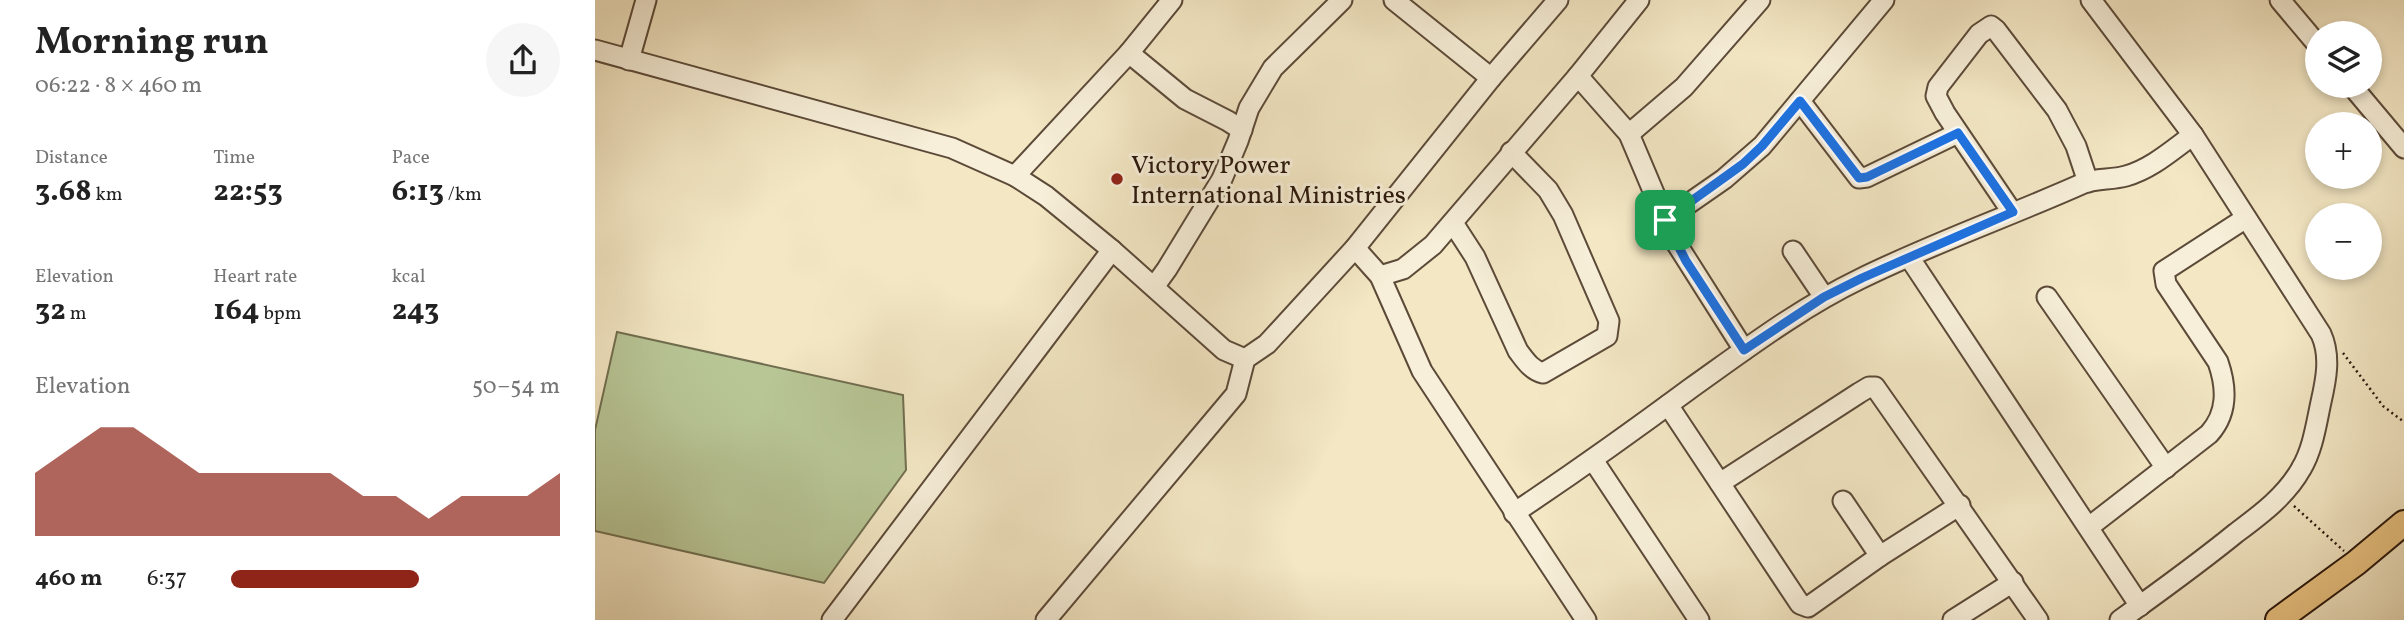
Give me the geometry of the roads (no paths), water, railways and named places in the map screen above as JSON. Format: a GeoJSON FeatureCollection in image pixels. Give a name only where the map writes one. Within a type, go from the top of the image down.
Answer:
{"type":"FeatureCollection","features":[{"type":"Feature","properties":{"kind":"main road"},"geometry":{"type":"LineString","coordinates":[[2278,620],[2356,563],[2404,523]]}},
{"type":"Feature","properties":{"kind":"street"},"geometry":{"type":"LineString","coordinates":[[629,60],[646,0]]}},
{"type":"Feature","properties":{"kind":"street"},"geometry":{"type":"LineString","coordinates":[[1015,176],[1129,53],[1171,0]]}},
{"type":"Feature","properties":{"kind":"street"},"geometry":{"type":"LineString","coordinates":[[1154,287],[1222,178],[1249,108],[1273,68],[1342,0]]}},
{"type":"Feature","properties":{"kind":"street"},"geometry":{"type":"LineString","coordinates":[[1394,0],[1491,78]]}},
{"type":"Feature","properties":{"kind":"street"},"geometry":{"type":"LineString","coordinates":[[1046,620],[1236,394],[1245,359],[1267,344],[1355,248],[1491,78],[1558,0]]}},
{"type":"Feature","properties":{"kind":"street"},"geometry":{"type":"LineString","coordinates":[[1380,276],[1395,273],[1410,265],[1433,245],[1578,76],[1639,0]]}},
{"type":"Feature","properties":{"kind":"street"},"geometry":{"type":"LineString","coordinates":[[1629,134],[1684,87],[1760,0]]}},
{"type":"Feature","properties":{"kind":"street"},"geometry":{"type":"LineString","coordinates":[[1665,220],[1743,164],[1762,146],[1884,0]]}},
{"type":"Feature","properties":{"kind":"street"},"geometry":{"type":"LineString","coordinates":[[2091,0],[2193,135],[2325,343],[2326,377],[2313,440],[2301,471],[2281,495],[2197,565],[2120,620]]}},
{"type":"Feature","properties":{"kind":"street"},"geometry":{"type":"LineString","coordinates":[[2280,0],[2305,30]]}},
{"type":"Feature","properties":{"kind":"street"},"geometry":{"type":"LineString","coordinates":[[2013,212],[1944,113],[1935,92],[1979,34],[1991,26],[2057,110],[2076,146],[2088,181]]}},
{"type":"Feature","properties":{"kind":"street"},"geometry":{"type":"LineString","coordinates":[[595,50],[951,148],[1015,176],[1046,196],[1112,250],[1224,351],[1245,359]]}},
{"type":"Feature","properties":{"kind":"street"},"geometry":{"type":"LineString","coordinates":[[1129,53],[1185,99],[1242,130]]}},
{"type":"Feature","properties":{"kind":"street"},"geometry":{"type":"LineString","coordinates":[[1578,76],[1629,134],[1665,220],[1686,261],[1744,350]]}},
{"type":"Feature","properties":{"kind":"street"},"geometry":{"type":"LineString","coordinates":[[2362,98],[2404,148]]}},
{"type":"Feature","properties":{"kind":"street"},"geometry":{"type":"LineString","coordinates":[[1800,101],[1859,178],[1867,177],[1958,133]]}},
{"type":"Feature","properties":{"kind":"street"},"geometry":{"type":"LineString","coordinates":[[1514,513],[1593,460],[1744,350],[1824,297],[1909,257],[2013,212],[2052,199],[2088,181],[2112,180],[2141,171],[2193,135]]}},
{"type":"Feature","properties":{"kind":"street"},"geometry":{"type":"LineString","coordinates":[[1453,223],[1475,257],[1518,351],[1537,372],[1543,373],[1607,336],[1609,321],[1563,215],[1548,190],[1511,152]]}},
{"type":"Feature","properties":{"kind":"street"},"geometry":{"type":"LineString","coordinates":[[2089,527],[2209,434],[2218,423],[2225,399],[2223,374],[2218,362],[2166,284],[2164,271],[2246,218]]}},
{"type":"Feature","properties":{"kind":"street"},"geometry":{"type":"LineString","coordinates":[[1355,248],[1380,276],[1422,371],[1586,620]]}},
{"type":"Feature","properties":{"kind":"street"},"geometry":{"type":"LineString","coordinates":[[832,620],[1112,250]]}},
{"type":"Feature","properties":{"kind":"street"},"geometry":{"type":"LineString","coordinates":[[1793,251],[1824,297]]}},
{"type":"Feature","properties":{"kind":"street"},"geometry":{"type":"LineString","coordinates":[[1909,257],[2140,606]]}},
{"type":"Feature","properties":{"kind":"street"},"geometry":{"type":"LineString","coordinates":[[2047,297],[2166,468]]}},
{"type":"Feature","properties":{"kind":"street"},"geometry":{"type":"LineString","coordinates":[[1720,483],[1872,386],[1877,388],[2038,620]]}},
{"type":"Feature","properties":{"kind":"street"},"geometry":{"type":"LineString","coordinates":[[1668,405],[1800,604],[1808,607],[1880,556],[1960,505]]}},
{"type":"Feature","properties":{"kind":"street"},"geometry":{"type":"LineString","coordinates":[[1593,460],[1699,620]]}},
{"type":"Feature","properties":{"kind":"street"},"geometry":{"type":"LineString","coordinates":[[1843,501],[1880,556]]}},
{"type":"Feature","properties":{"kind":"street"},"geometry":{"type":"LineString","coordinates":[[1953,620],[2013,582]]}},
{"type":"Feature","properties":{"kind":"place","name":"Victory Power International Ministries"},"geometry":{"type":"Point","coordinates":[1117,179]}}]}
